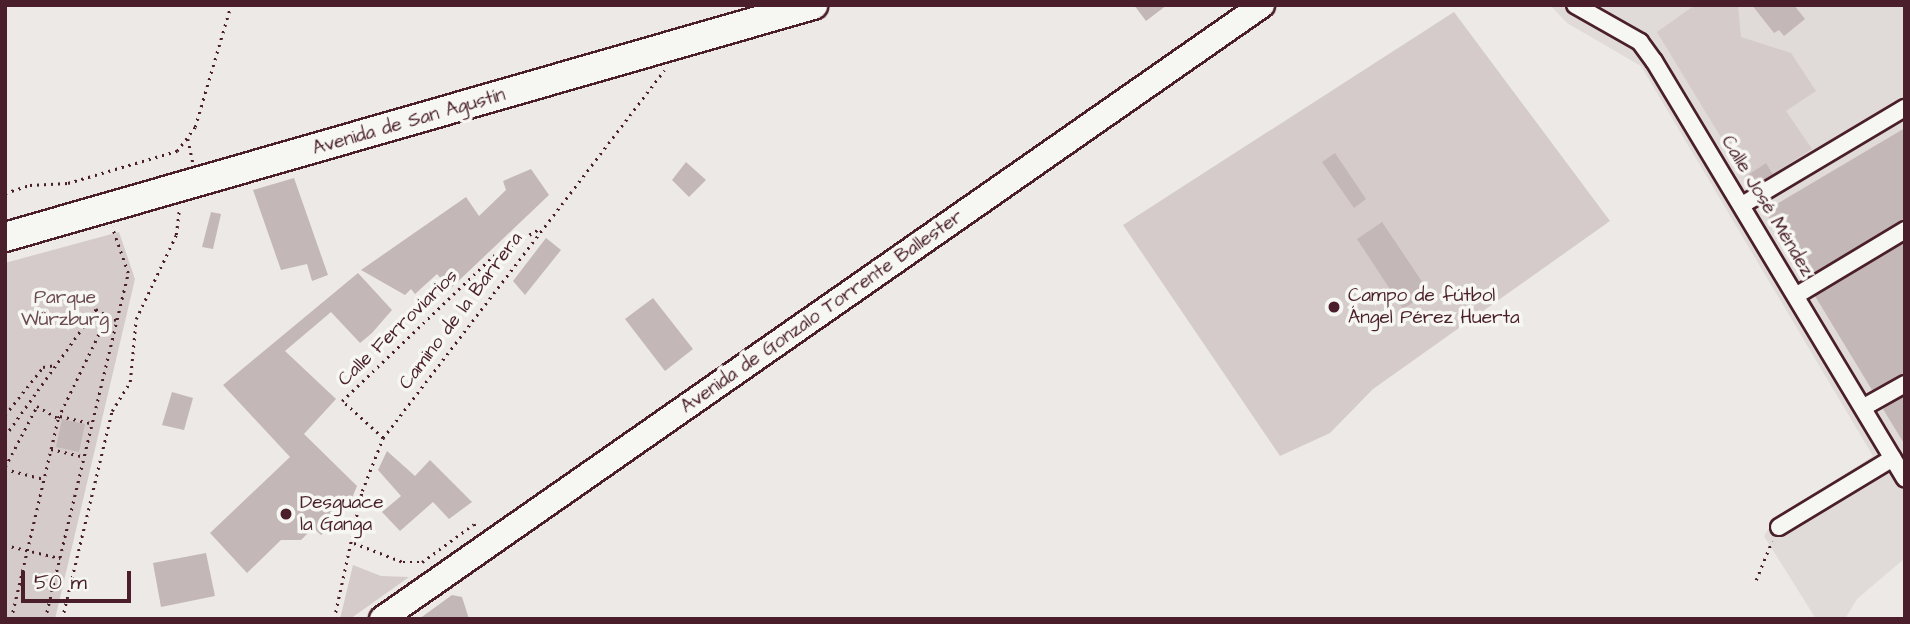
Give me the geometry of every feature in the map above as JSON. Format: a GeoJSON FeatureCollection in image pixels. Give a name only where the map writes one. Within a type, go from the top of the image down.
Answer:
{"type":"FeatureCollection","features":[{"type":"Feature","properties":{"kind":"highway","name":"Avenida de San Agustín"},"geometry":{"type":"LineString","coordinates":[[5,237],[813,5]]}},
{"type":"Feature","properties":{"kind":"main road","name":"Avenida de Gonzalo Torrente Ballester"},"geometry":{"type":"LineString","coordinates":[[382,619],[1262,5]]}},
{"type":"Feature","properties":{"kind":"street","name":"Calle José Méndez"},"geometry":{"type":"LineString","coordinates":[[1575,5],[1640,42],[1797,295],[1905,478]]}},
{"type":"Feature","properties":{"kind":"street"},"geometry":{"type":"LineString","coordinates":[[1742,205],[1905,108]]}},
{"type":"Feature","properties":{"kind":"street"},"geometry":{"type":"LineString","coordinates":[[1797,295],[1905,230]]}},
{"type":"Feature","properties":{"kind":"street"},"geometry":{"type":"LineString","coordinates":[[1864,407],[1905,384]]}},
{"type":"Feature","properties":{"kind":"street"},"geometry":{"type":"LineString","coordinates":[[1779,527],[1893,458]]}},
{"type":"Feature","properties":{"kind":"path"},"geometry":{"type":"LineString","coordinates":[[5,193],[68,183],[177,150],[195,127],[231,5]]}},
{"type":"Feature","properties":{"kind":"path","name":"Camino de la Barrera"},"geometry":{"type":"LineString","coordinates":[[334,619],[354,543],[362,491],[383,438],[664,71],[666,48]]}},
{"type":"Feature","properties":{"kind":"path"},"geometry":{"type":"LineString","coordinates":[[62,619],[112,411],[130,382],[136,319],[176,235],[179,206]]}},
{"type":"Feature","properties":{"kind":"path"},"geometry":{"type":"LineString","coordinates":[[45,619],[128,273],[112,227]]}},
{"type":"Feature","properties":{"kind":"path","name":"Calle Ferroviarios"},"geometry":{"type":"LineString","coordinates":[[383,438],[342,401],[493,256],[542,228]]}},
{"type":"Feature","properties":{"kind":"path"},"geometry":{"type":"LineString","coordinates":[[5,436],[96,309],[116,320]]}},
{"type":"Feature","properties":{"kind":"path"},"geometry":{"type":"LineString","coordinates":[[5,617],[12,619],[59,417],[108,315]]}},
{"type":"Feature","properties":{"kind":"path"},"geometry":{"type":"LineString","coordinates":[[5,415],[43,367],[55,365]]}},
{"type":"Feature","properties":{"kind":"path"},"geometry":{"type":"LineString","coordinates":[[44,479],[5,468],[37,406],[59,417],[90,423]]}},
{"type":"Feature","properties":{"kind":"path"},"geometry":{"type":"LineString","coordinates":[[51,449],[84,457]]}},
{"type":"Feature","properties":{"kind":"path"},"geometry":{"type":"LineString","coordinates":[[354,543],[403,562],[422,562],[474,524],[489,544]]}},
{"type":"Feature","properties":{"kind":"path"},"geometry":{"type":"LineString","coordinates":[[1756,580],[1779,527]]}},
{"type":"Feature","properties":{"kind":"path"},"geometry":{"type":"LineString","coordinates":[[5,545],[60,558]]}},
{"type":"Feature","properties":{"kind":"shaded area"},"geometry":{"type":"Polygon","coordinates":[[[1550,5],[1905,5],[1905,558],[1857,599],[1845,619],[1816,619],[1764,536],[1775,519],[1873,456],[1641,66],[1567,23],[1550,5]]]}},
{"type":"Feature","properties":{"kind":"green space"},"geometry":{"type":"Polygon","coordinates":[[[1695,5],[1738,5],[1741,37],[1791,53],[1816,91],[1786,111],[1812,149],[1773,174],[1766,163],[1745,177],[1657,32],[1695,5]]]}},
{"type":"Feature","properties":{"kind":"green space","name":"Campo de fútbol Ángel Pérez Huerta"},"geometry":{"type":"Polygon","coordinates":[[[1454,12],[1610,221],[1373,389],[1330,433],[1280,456],[1123,225],[1454,12]]]}},
{"type":"Feature","properties":{"kind":"green space","name":"Parque Würzburg"},"geometry":{"type":"Polygon","coordinates":[[[119,232],[135,279],[55,619],[5,619],[5,263],[119,232]]]}},
{"type":"Feature","properties":{"kind":"green space"},"geometry":{"type":"Polygon","coordinates":[[[353,565],[381,576],[409,577],[350,619],[340,619],[353,565]]]}},
{"type":"Feature","properties":{"kind":"building"},"geometry":{"type":"Polygon","coordinates":[[[1134,5],[1167,5],[1146,21],[1134,5]]]}},
{"type":"Feature","properties":{"kind":"building"},"geometry":{"type":"Polygon","coordinates":[[[1752,5],[1794,5],[1805,19],[1784,36],[1779,30],[1774,33],[1752,5]]]}},
{"type":"Feature","properties":{"kind":"building"},"geometry":{"type":"Polygon","coordinates":[[[1905,128],[1905,220],[1805,278],[1765,211],[1905,128]]]}},
{"type":"Feature","properties":{"kind":"building"},"geometry":{"type":"Polygon","coordinates":[[[1335,153],[1366,199],[1354,208],[1322,162],[1335,153]]]}},
{"type":"Feature","properties":{"kind":"building"},"geometry":{"type":"Polygon","coordinates":[[[686,162],[706,180],[689,197],[672,180],[686,162]]]}},
{"type":"Feature","properties":{"kind":"building"},"geometry":{"type":"Polygon","coordinates":[[[1766,163],[1773,174],[1751,187],[1745,177],[1766,163]]]}},
{"type":"Feature","properties":{"kind":"building"},"geometry":{"type":"Polygon","coordinates":[[[531,169],[549,195],[450,289],[437,274],[415,294],[411,289],[405,295],[361,270],[466,197],[479,216],[506,190],[503,181],[531,169]]]}},
{"type":"Feature","properties":{"kind":"building"},"geometry":{"type":"Polygon","coordinates":[[[294,178],[328,275],[312,281],[307,264],[281,270],[253,190],[294,178]]]}},
{"type":"Feature","properties":{"kind":"building"},"geometry":{"type":"Polygon","coordinates":[[[211,212],[221,214],[213,249],[202,247],[211,212]]]}},
{"type":"Feature","properties":{"kind":"building"},"geometry":{"type":"Polygon","coordinates":[[[1382,222],[1429,292],[1403,309],[1357,239],[1382,222]]]}},
{"type":"Feature","properties":{"kind":"building"},"geometry":{"type":"Polygon","coordinates":[[[546,238],[561,250],[525,295],[513,281],[546,238]]]}},
{"type":"Feature","properties":{"kind":"building"},"geometry":{"type":"Polygon","coordinates":[[[1905,242],[1905,374],[1872,390],[1815,296],[1905,242]]]}},
{"type":"Feature","properties":{"kind":"building"},"geometry":{"type":"Polygon","coordinates":[[[358,273],[392,310],[372,333],[360,343],[331,312],[285,351],[336,399],[304,434],[357,486],[347,510],[321,535],[313,528],[301,540],[281,540],[247,573],[210,533],[290,457],[223,385],[358,273]]]}},
{"type":"Feature","properties":{"kind":"building"},"geometry":{"type":"Polygon","coordinates":[[[653,298],[693,349],[665,371],[625,319],[653,298]]]}},
{"type":"Feature","properties":{"kind":"building"},"geometry":{"type":"Polygon","coordinates":[[[172,392],[193,398],[184,430],[162,425],[172,392]]]}},
{"type":"Feature","properties":{"kind":"building"},"geometry":{"type":"Polygon","coordinates":[[[1905,396],[1905,445],[1883,409],[1905,396]]]}},
{"type":"Feature","properties":{"kind":"building"},"geometry":{"type":"Polygon","coordinates":[[[62,419],[85,424],[79,452],[56,447],[62,419]]]}},
{"type":"Feature","properties":{"kind":"building"},"geometry":{"type":"Polygon","coordinates":[[[387,451],[415,476],[430,460],[472,502],[449,519],[433,502],[400,531],[382,512],[401,496],[378,470],[387,451]]]}},
{"type":"Feature","properties":{"kind":"building"},"geometry":{"type":"Polygon","coordinates":[[[206,553],[215,596],[161,607],[153,563],[206,553]]]}},
{"type":"Feature","properties":{"kind":"building"},"geometry":{"type":"Polygon","coordinates":[[[452,595],[462,597],[469,619],[419,619],[452,595]]]}},
{"type":"Feature","properties":{"kind":"place","name":"Campo de fútbol Ángel Pérez Huerta"},"geometry":{"type":"Point","coordinates":[1334,307]}},
{"type":"Feature","properties":{"kind":"place","name":"Desguace la Ganga"},"geometry":{"type":"Point","coordinates":[286,514]}}]}
